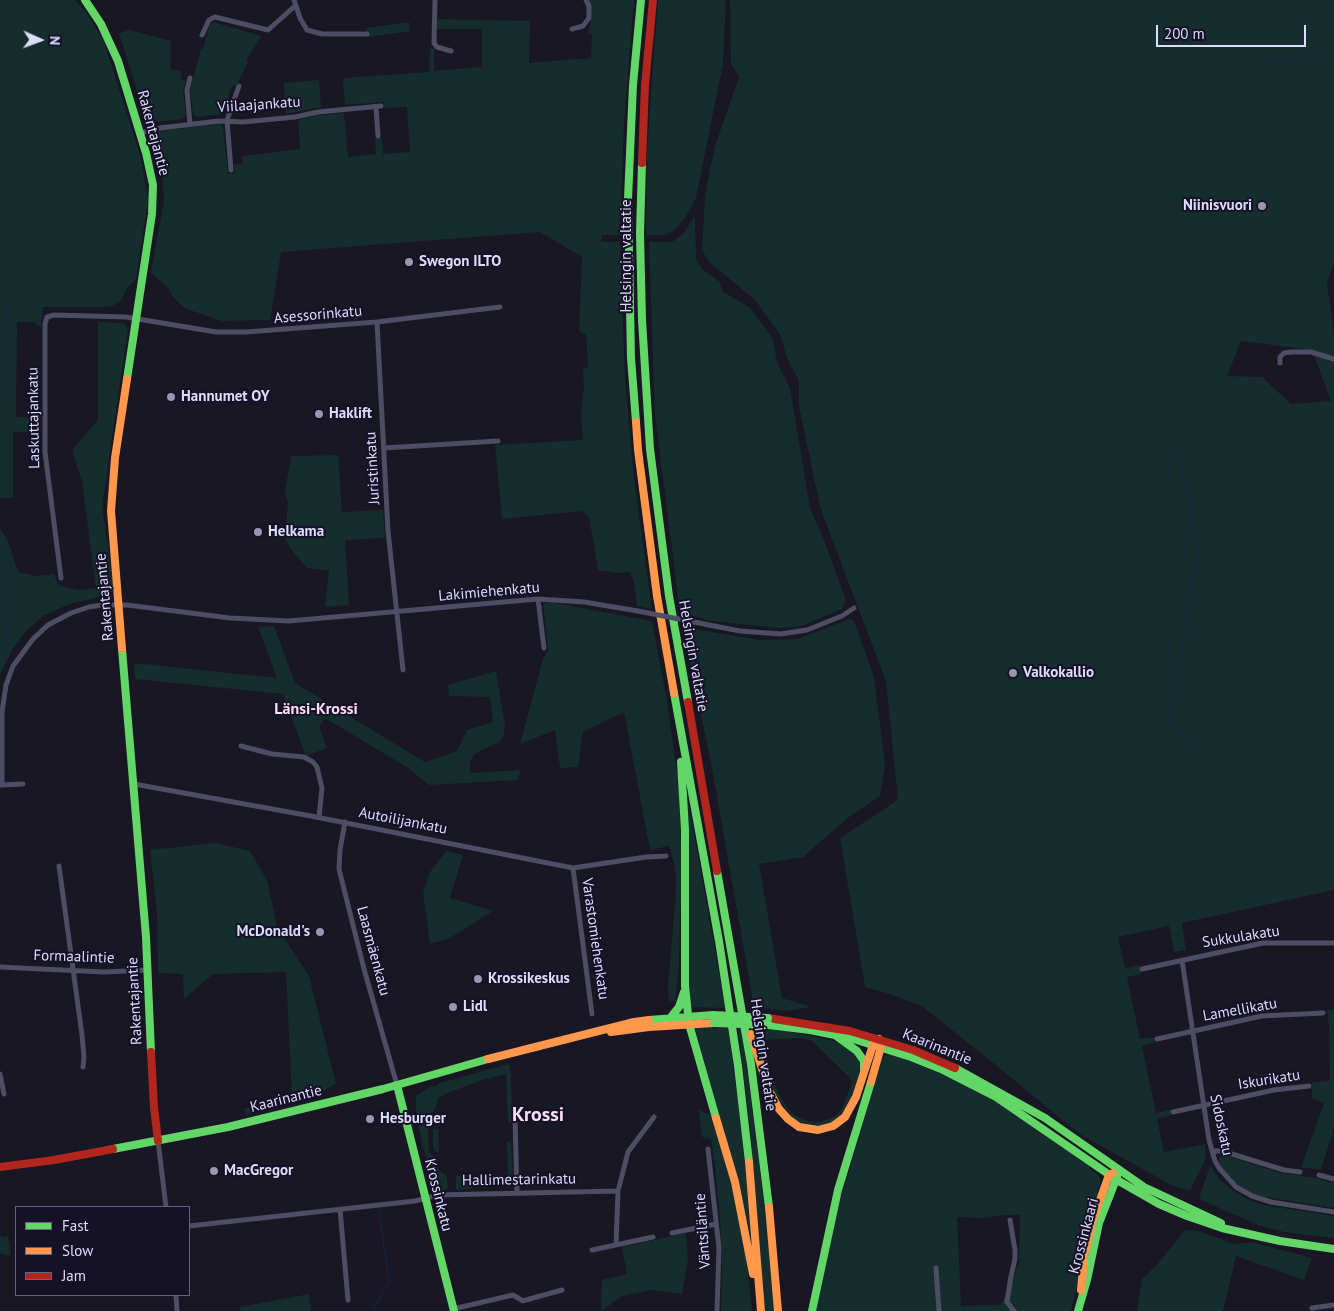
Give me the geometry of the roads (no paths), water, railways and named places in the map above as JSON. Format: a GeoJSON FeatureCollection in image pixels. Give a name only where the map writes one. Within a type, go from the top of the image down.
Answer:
{"type":"FeatureCollection","features":[{"type":"Feature","properties":{"kind":"main road","name":"Rakentajantie"},"geometry":{"type":"LineString","coordinates":[[85,0],[110,41],[140,133],[151,174],[153,203],[115,458],[111,503],[148,970],[154,1107],[158,1142]]}},
{"type":"Feature","properties":{"kind":"main road","name":"Helsingin valtatie"},"geometry":{"type":"LineString","coordinates":[[641,0],[633,84],[628,199],[631,358],[638,450],[656,596],[719,941],[738,1066],[752,1185],[760,1311]]}},
{"type":"Feature","properties":{"kind":"main road","name":"Helsingin valtatie"},"geometry":{"type":"LineString","coordinates":[[653,0],[645,85],[640,234],[642,320],[650,449],[669,596],[741,1002],[768,1194],[778,1311]]}},
{"type":"Feature","properties":{"kind":"main road"},"geometry":{"type":"LineString","coordinates":[[679,726],[685,830],[685,986],[688,1020],[735,1182],[760,1311]]}},
{"type":"Feature","properties":{"kind":"main road"},"geometry":{"type":"LineString","coordinates":[[671,1017],[679,1007],[685,986]]}},
{"type":"Feature","properties":{"kind":"main road"},"geometry":{"type":"LineString","coordinates":[[741,1002],[768,1088],[779,1109],[799,1127],[818,1130],[833,1126],[845,1117],[856,1097],[864,1070],[878,1043]]}},
{"type":"Feature","properties":{"kind":"main road","name":"Kaarinantie"},"geometry":{"type":"LineString","coordinates":[[0,1168],[158,1142],[228,1127],[397,1085],[506,1054],[634,1022],[671,1017],[688,1020]]}},
{"type":"Feature","properties":{"kind":"main road","name":"Kaarinantie"},"geometry":{"type":"LineString","coordinates":[[574,1038],[688,1020],[714,1019],[812,1024],[878,1043],[943,1062],[977,1079],[1045,1118],[1144,1187],[1251,1235]]}},
{"type":"Feature","properties":{"kind":"main road","name":"Kaarinantie"},"geometry":{"type":"LineString","coordinates":[[769,1022],[878,1043],[941,1069],[996,1097],[1117,1180],[1159,1204],[1187,1216],[1222,1228],[1251,1235],[1302,1246],[1334,1249]]}},
{"type":"Feature","properties":{"kind":"main road"},"geometry":{"type":"LineString","coordinates":[[835,1035],[856,1051],[864,1061],[864,1070]]}},
{"type":"Feature","properties":{"kind":"main road"},"geometry":{"type":"LineString","coordinates":[[812,1311],[838,1190],[878,1043]]}},
{"type":"Feature","properties":{"kind":"main road","name":"Krossinkatu"},"geometry":{"type":"LineString","coordinates":[[397,1085],[453,1310]]}},
{"type":"Feature","properties":{"kind":"main road"},"geometry":{"type":"LineString","coordinates":[[1109,1175],[1118,1170]]}},
{"type":"Feature","properties":{"kind":"main road","name":"Krossinkaari"},"geometry":{"type":"LineString","coordinates":[[1078,1311],[1104,1208],[1117,1180],[1118,1170]]}},
{"type":"Feature","properties":{"kind":"main road","name":"Krossinkaari"},"geometry":{"type":"LineString","coordinates":[[1081,1297],[1084,1256],[1091,1228],[1109,1175]]}},
{"type":"Feature","properties":{"kind":"street"},"geometry":{"type":"LineString","coordinates":[[294,0],[303,25],[307,30],[314,33],[366,34]]}},
{"type":"Feature","properties":{"kind":"street"},"geometry":{"type":"LineString","coordinates":[[435,0],[434,43],[437,47],[451,51]]}},
{"type":"Feature","properties":{"kind":"street"},"geometry":{"type":"LineString","coordinates":[[572,29],[583,26],[589,18],[590,10],[586,0]]}},
{"type":"Feature","properties":{"kind":"street"},"geometry":{"type":"LineString","coordinates":[[202,35],[209,20],[214,17],[268,30],[295,6]]}},
{"type":"Feature","properties":{"kind":"street"},"geometry":{"type":"LineString","coordinates":[[190,78],[187,90],[190,124]]}},
{"type":"Feature","properties":{"kind":"street"},"geometry":{"type":"LineString","coordinates":[[231,170],[227,120],[239,86]]}},
{"type":"Feature","properties":{"kind":"street","name":"Viilaajankatu"},"geometry":{"type":"LineString","coordinates":[[140,133],[190,124],[227,120],[243,122],[296,117],[318,112],[378,107],[378,136]]}},
{"type":"Feature","properties":{"kind":"street","name":"Asessorinkatu"},"geometry":{"type":"LineString","coordinates":[[47,317],[54,315],[126,317],[216,332],[246,332],[377,322],[500,307]]}},
{"type":"Feature","properties":{"kind":"street","name":"Laskuttajankatu"},"geometry":{"type":"LineString","coordinates":[[47,317],[45,324],[45,452],[61,578]]}},
{"type":"Feature","properties":{"kind":"street","name":"Juristinkatu"},"geometry":{"type":"LineString","coordinates":[[377,322],[388,531],[404,670]]}},
{"type":"Feature","properties":{"kind":"street"},"geometry":{"type":"LineString","coordinates":[[1280,363],[1280,358],[1284,353],[1292,352],[1311,352],[1334,359]]}},
{"type":"Feature","properties":{"kind":"street"},"geometry":{"type":"LineString","coordinates":[[384,448],[498,441]]}},
{"type":"Feature","properties":{"kind":"street"},"geometry":{"type":"LineString","coordinates":[[538,599],[544,648]]}},
{"type":"Feature","properties":{"kind":"street","name":"Lakimiehenkatu"},"geometry":{"type":"LineString","coordinates":[[1,785],[2,712],[6,685],[13,666],[23,650],[40,632],[65,616],[89,607],[120,605],[230,618],[289,622],[538,599],[576,602],[638,611],[740,631],[781,634],[807,630],[842,616],[854,608]]}},
{"type":"Feature","properties":{"kind":"street"},"geometry":{"type":"LineString","coordinates":[[241,746],[272,754],[304,757],[313,762],[317,767],[322,788],[319,817]]}},
{"type":"Feature","properties":{"kind":"street"},"geometry":{"type":"LineString","coordinates":[[1,785],[22,784]]}},
{"type":"Feature","properties":{"kind":"street","name":"Autoilijankatu"},"geometry":{"type":"LineString","coordinates":[[134,784],[319,817],[573,868],[646,857],[666,856]]}},
{"type":"Feature","properties":{"kind":"street","name":"Laasmäenkatu"},"geometry":{"type":"LineString","coordinates":[[345,822],[339,869],[364,969],[397,1085]]}},
{"type":"Feature","properties":{"kind":"street"},"geometry":{"type":"LineString","coordinates":[[59,866],[82,1042],[83,1067]]}},
{"type":"Feature","properties":{"kind":"street","name":"Varastomiehenkatu"},"geometry":{"type":"LineString","coordinates":[[573,868],[592,1014]]}},
{"type":"Feature","properties":{"kind":"street","name":"Sukkulakatu"},"geometry":{"type":"LineString","coordinates":[[1142,969],[1263,943],[1334,942]]}},
{"type":"Feature","properties":{"kind":"street","name":"Sidoskatu"},"geometry":{"type":"LineString","coordinates":[[1182,960],[1203,1105],[1215,1161],[1223,1174],[1244,1192],[1252,1196],[1271,1202],[1334,1212]]}},
{"type":"Feature","properties":{"kind":"street","name":"Formaalintie"},"geometry":{"type":"LineString","coordinates":[[0,967],[104,972],[148,970]]}},
{"type":"Feature","properties":{"kind":"street","name":"Lamellikatu"},"geometry":{"type":"LineString","coordinates":[[1157,1039],[1262,1016],[1323,1013]]}},
{"type":"Feature","properties":{"kind":"street"},"geometry":{"type":"LineString","coordinates":[[0,1074],[4,1094]]}},
{"type":"Feature","properties":{"kind":"street","name":"Iskurikatu"},"geometry":{"type":"LineString","coordinates":[[1173,1112],[1274,1090],[1309,1086]]}},
{"type":"Feature","properties":{"kind":"street"},"geometry":{"type":"LineString","coordinates":[[616,1245],[618,1190],[628,1152],[654,1117]]}},
{"type":"Feature","properties":{"kind":"street"},"geometry":{"type":"LineString","coordinates":[[515,1119],[517,1193]]}},
{"type":"Feature","properties":{"kind":"street","name":"Rakentajantie"},"geometry":{"type":"LineString","coordinates":[[158,1142],[166,1206]]}},
{"type":"Feature","properties":{"kind":"street","name":"Väntsiläntie"},"geometry":{"type":"LineString","coordinates":[[708,1149],[719,1248],[717,1311]]}},
{"type":"Feature","properties":{"kind":"street"},"geometry":{"type":"LineString","coordinates":[[1212,1151],[1222,1151],[1284,1170],[1300,1172]]}},
{"type":"Feature","properties":{"kind":"street"},"geometry":{"type":"LineString","coordinates":[[1319,1175],[1334,1179]]}},
{"type":"Feature","properties":{"kind":"street","name":"Hallimestarinkatu"},"geometry":{"type":"LineString","coordinates":[[190,1226],[424,1199],[438,1195],[618,1190]]}},
{"type":"Feature","properties":{"kind":"street"},"geometry":{"type":"LineString","coordinates":[[340,1209],[348,1300]]}},
{"type":"Feature","properties":{"kind":"street"},"geometry":{"type":"LineString","coordinates":[[1010,1220],[1015,1259],[1007,1302],[1014,1311]]}},
{"type":"Feature","properties":{"kind":"street"},"geometry":{"type":"LineString","coordinates":[[672,1233],[716,1224]]}},
{"type":"Feature","properties":{"kind":"street"},"geometry":{"type":"LineString","coordinates":[[592,1250],[653,1237]]}},
{"type":"Feature","properties":{"kind":"street"},"geometry":{"type":"LineString","coordinates":[[936,1268],[939,1311]]}},
{"type":"Feature","properties":{"kind":"street"},"geometry":{"type":"LineString","coordinates":[[453,1310],[513,1295],[523,1301],[562,1290]]}},
{"type":"Feature","properties":{"kind":"street"},"geometry":{"type":"LineString","coordinates":[[176,1296],[177,1311]]}},
{"type":"Feature","properties":{"kind":"street"},"geometry":{"type":"LineString","coordinates":[[1312,1308],[1334,1305]]}},
{"type":"Feature","properties":{"kind":"waterway"},"geometry":{"type":"LineString","coordinates":[[1268,58],[1307,64],[1323,62],[1328,59],[1331,55],[1333,41],[1327,0]]}},
{"type":"Feature","properties":{"kind":"waterway"},"geometry":{"type":"LineString","coordinates":[[6,390],[11,344],[8,297]]}},
{"type":"Feature","properties":{"kind":"waterway"},"geometry":{"type":"LineString","coordinates":[[0,390],[6,390],[17,399]]}},
{"type":"Feature","properties":{"kind":"waterway"},"geometry":{"type":"LineString","coordinates":[[1177,449],[1197,549],[1169,722],[1196,757]]}},
{"type":"Feature","properties":{"kind":"waterway"},"geometry":{"type":"LineString","coordinates":[[0,537],[8,553],[11,571]]}},
{"type":"Feature","properties":{"kind":"waterway"},"geometry":{"type":"LineString","coordinates":[[0,654],[4,642],[12,577]]}},
{"type":"Feature","properties":{"kind":"waterway"},"geometry":{"type":"LineString","coordinates":[[373,1311],[389,1281],[379,1210]]}},
{"type":"Feature","properties":{"kind":"place","name":"Niinisvuori"},"geometry":{"type":"Point","coordinates":[1262,206]}},
{"type":"Feature","properties":{"kind":"place","name":"Swegon ILTO"},"geometry":{"type":"Point","coordinates":[409,262]}},
{"type":"Feature","properties":{"kind":"place","name":"Hannumet OY"},"geometry":{"type":"Point","coordinates":[171,397]}},
{"type":"Feature","properties":{"kind":"place","name":"Haklift"},"geometry":{"type":"Point","coordinates":[319,414]}},
{"type":"Feature","properties":{"kind":"place","name":"Helkama"},"geometry":{"type":"Point","coordinates":[258,532]}},
{"type":"Feature","properties":{"kind":"place","name":"Valkokallio"},"geometry":{"type":"Point","coordinates":[1013,673]}},
{"type":"Feature","properties":{"kind":"place","name":"McDonald's"},"geometry":{"type":"Point","coordinates":[320,932]}},
{"type":"Feature","properties":{"kind":"place","name":"Krossikeskus"},"geometry":{"type":"Point","coordinates":[478,979]}},
{"type":"Feature","properties":{"kind":"place","name":"Lidl"},"geometry":{"type":"Point","coordinates":[453,1007]}},
{"type":"Feature","properties":{"kind":"place","name":"Hesburger"},"geometry":{"type":"Point","coordinates":[370,1119]}},
{"type":"Feature","properties":{"kind":"place","name":"MacGregor"},"geometry":{"type":"Point","coordinates":[214,1171]}},
{"type":"Feature","properties":{"kind":"district","name":"Länsi-Krossi"},"geometry":{"type":"Point","coordinates":[316,709]}},
{"type":"Feature","properties":{"kind":"district","name":"Krossi"},"geometry":{"type":"Point","coordinates":[538,1115]}}]}
